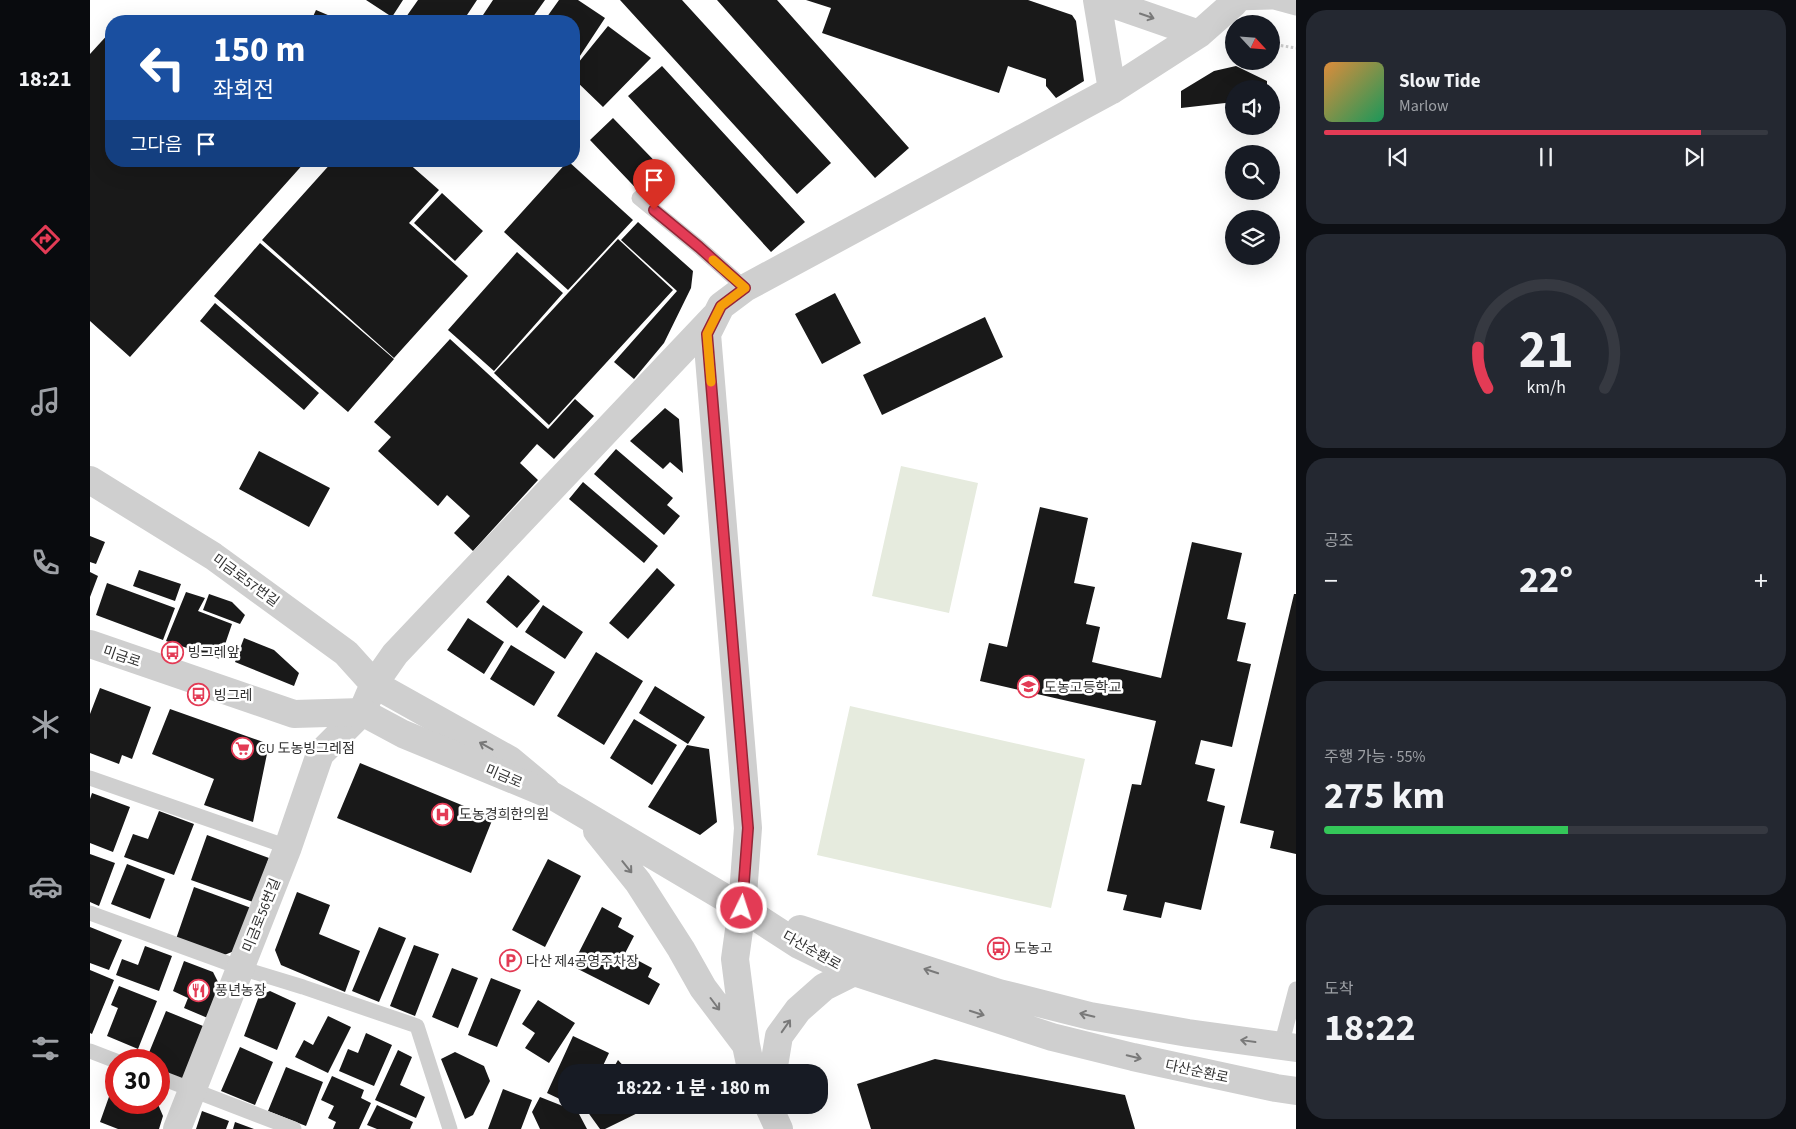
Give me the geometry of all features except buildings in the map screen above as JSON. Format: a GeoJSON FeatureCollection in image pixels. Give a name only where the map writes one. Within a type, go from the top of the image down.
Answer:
{"type":"FeatureCollection","features":[{"type":"Feature","properties":{"kind":"street"},"geometry":{"type":"LineString","coordinates":[[1097,0],[1112,90]]}},
{"type":"Feature","properties":{"kind":"street"},"geometry":{"type":"LineString","coordinates":[[1101,0],[1199,34]]}},
{"type":"Feature","properties":{"kind":"street"},"geometry":{"type":"LineString","coordinates":[[750,1064],[735,959],[742,908],[748,828],[707,334],[721,306],[745,288],[1112,90],[1199,34],[1234,3]]}},
{"type":"Feature","properties":{"kind":"street"},"geometry":{"type":"LineString","coordinates":[[362,712],[374,684],[395,654],[717,314]]}},
{"type":"Feature","properties":{"kind":"street","name":"미금로57번길"},"geometry":{"type":"LineString","coordinates":[[90,480],[213,556],[346,652],[374,684],[510,760],[553,796]]}},
{"type":"Feature","properties":{"kind":"street","name":"미금로"},"geometry":{"type":"LineString","coordinates":[[90,644],[294,714],[362,712],[403,734],[553,796],[742,908]]}},
{"type":"Feature","properties":{"kind":"street"},"geometry":{"type":"LineString","coordinates":[[346,652],[362,712]]}},
{"type":"Feature","properties":{"kind":"street","name":"미금로56번길"},"geometry":{"type":"LineString","coordinates":[[178,1129],[288,847],[320,754],[362,712]]}},
{"type":"Feature","properties":{"kind":"street"},"geometry":{"type":"LineString","coordinates":[[585,816],[638,882],[682,948],[703,988],[746,1044]]}},
{"type":"Feature","properties":{"kind":"street","name":"다산순환로"},"geometry":{"type":"LineString","coordinates":[[742,908],[799,945],[854,972],[1052,1037],[1142,1059],[1296,1091]]}},
{"type":"Feature","properties":{"kind":"street","name":"다산순환로"},"geometry":{"type":"LineString","coordinates":[[742,908],[814,934],[981,987],[1081,1014],[1188,1033],[1288,1047]]}},
{"type":"Feature","properties":{"kind":"street"},"geometry":{"type":"LineString","coordinates":[[774,1064],[779,1036],[798,1010],[824,987],[854,972]]}},
{"type":"Feature","properties":{"kind":"street"},"geometry":{"type":"LineString","coordinates":[[772,1114],[779,1129]]}},
{"type":"Feature","properties":{"kind":"lane"},"geometry":{"type":"LineString","coordinates":[[1234,3],[1274,2],[1296,8]]}},
{"type":"Feature","properties":{"kind":"lane"},"geometry":{"type":"LineString","coordinates":[[639,198],[745,288]]}},
{"type":"Feature","properties":{"kind":"lane"},"geometry":{"type":"LineString","coordinates":[[90,778],[288,847]]}},
{"type":"Feature","properties":{"kind":"lane"},"geometry":{"type":"LineString","coordinates":[[90,913],[240,968],[303,987],[417,1026],[450,1129]]}},
{"type":"Feature","properties":{"kind":"lane"},"geometry":{"type":"LineString","coordinates":[[1288,1047],[1296,989]]}},
{"type":"Feature","properties":{"kind":"lane"},"geometry":{"type":"LineString","coordinates":[[90,1051],[105,1057]]}},
{"type":"Feature","properties":{"kind":"lane"},"geometry":{"type":"LineString","coordinates":[[170,1081],[294,1129]]}},
{"type":"Feature","properties":{"kind":"path"},"geometry":{"type":"LineString","coordinates":[[1280,45],[1296,48]]}},
{"type":"Feature","properties":{"kind":"shaded area"},"geometry":{"type":"Polygon","coordinates":[[[901,466],[978,483],[949,613],[872,596],[901,466]]]}},
{"type":"Feature","properties":{"kind":"shaded area"},"geometry":{"type":"Polygon","coordinates":[[[850,706],[1085,759],[1051,908],[817,855],[850,706]]]}},
{"type":"Feature","properties":{"kind":"slow traffic"},"geometry":{"type":"LineString","coordinates":[[711,382],[707,334],[721,306],[745,288],[713,260]]}},
{"type":"Feature","properties":{"kind":"place","name":"빙그레앞"},"geometry":{"type":"Point","coordinates":[172,652]}},
{"type":"Feature","properties":{"kind":"place","name":"도농고등학교"},"geometry":{"type":"Point","coordinates":[1028,687]}},
{"type":"Feature","properties":{"kind":"place","name":"빙그레"},"geometry":{"type":"Point","coordinates":[198,695]}},
{"type":"Feature","properties":{"kind":"place","name":"CU 도농빙그레점"},"geometry":{"type":"Point","coordinates":[242,748]}},
{"type":"Feature","properties":{"kind":"place","name":"도농경희한의원"},"geometry":{"type":"Point","coordinates":[443,814]}},
{"type":"Feature","properties":{"kind":"place","name":"도농고"},"geometry":{"type":"Point","coordinates":[998,948]}},
{"type":"Feature","properties":{"kind":"place","name":"다산 제4공영주차장"},"geometry":{"type":"Point","coordinates":[510,961]}},
{"type":"Feature","properties":{"kind":"place","name":"풍년농장"},"geometry":{"type":"Point","coordinates":[199,990]}},
{"type":"Feature","properties":{"kind":"route"},"geometry":{"type":"LineString","coordinates":[[654,210],[745,288],[721,306],[707,334],[748,828],[742,908]]}}]}
